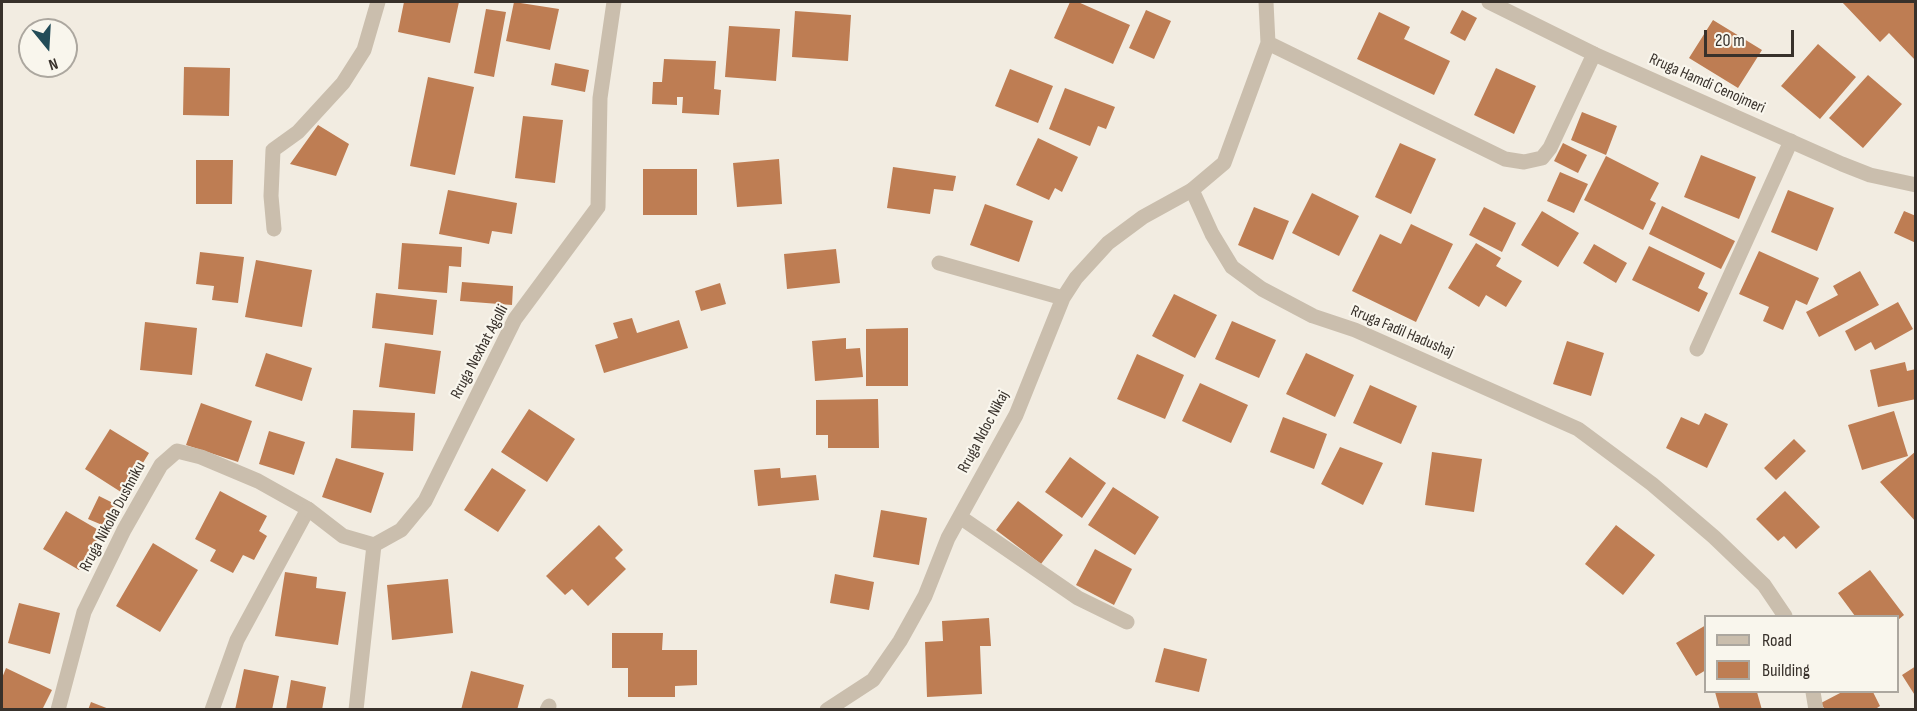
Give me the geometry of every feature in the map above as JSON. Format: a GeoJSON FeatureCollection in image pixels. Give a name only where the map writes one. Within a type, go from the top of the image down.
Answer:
{"type":"FeatureCollection","features":[{"type":"Feature","properties":{"kind":"street"},"geometry":{"type":"LineString","coordinates":[[273,229],[271,196],[273,150],[298,132],[343,83],[364,50],[378,2]]}},
{"type":"Feature","properties":{"kind":"street","name":"Rruga Nexhat Agolli"},"geometry":{"type":"LineString","coordinates":[[374,545],[401,530],[425,501],[515,320],[598,207],[600,98],[614,2]]}},
{"type":"Feature","properties":{"kind":"street"},"geometry":{"type":"LineString","coordinates":[[1192,190],[1224,163],[1268,43],[1266,2]]}},
{"type":"Feature","properties":{"kind":"street","name":"Rruga Hamdi Cenojmeri"},"geometry":{"type":"LineString","coordinates":[[1489,2],[1594,54],[1870,175],[1913,181]]}},
{"type":"Feature","properties":{"kind":"street"},"geometry":{"type":"LineString","coordinates":[[1268,43],[1504,159],[1524,162],[1542,158],[1550,148],[1594,54]]}},
{"type":"Feature","properties":{"kind":"street"},"geometry":{"type":"LineString","coordinates":[[1697,349],[1791,141]]}},
{"type":"Feature","properties":{"kind":"street","name":"Rruga Ndoc Nikaj"},"geometry":{"type":"LineString","coordinates":[[827,710],[873,680],[900,641],[925,596],[948,538],[1016,415],[1063,298],[1076,278],[1108,243],[1143,217],[1192,190]]}},
{"type":"Feature","properties":{"kind":"street","name":"Rruga Fadil Hadushaj"},"geometry":{"type":"LineString","coordinates":[[1192,190],[1212,234],[1232,267],[1262,289],[1313,316],[1355,330],[1578,429],[1652,484],[1714,537],[1764,585],[1784,615]]}},
{"type":"Feature","properties":{"kind":"street"},"geometry":{"type":"LineString","coordinates":[[939,263],[1063,298]]}},
{"type":"Feature","properties":{"kind":"street","name":"Rruga Nikolla Dushniku"},"geometry":{"type":"LineString","coordinates":[[58,710],[84,612],[124,530],[161,465],[177,451],[201,457],[258,481],[308,508]]}},
{"type":"Feature","properties":{"kind":"street"},"geometry":{"type":"LineString","coordinates":[[212,710],[237,639],[308,508],[343,536],[374,545],[356,710]]}},
{"type":"Feature","properties":{"kind":"street"},"geometry":{"type":"LineString","coordinates":[[960,517],[1078,598],[1127,622]]}},
{"type":"Feature","properties":{"kind":"street"},"geometry":{"type":"LineString","coordinates":[[1813,693],[1816,710]]}},
{"type":"Feature","properties":{"kind":"building"},"geometry":{"type":"Polygon","coordinates":[[[404,2],[459,2],[450,43],[398,32],[404,2]]]}},
{"type":"Feature","properties":{"kind":"building"},"geometry":{"type":"Polygon","coordinates":[[[514,2],[559,9],[550,50],[506,41],[514,2]]]}},
{"type":"Feature","properties":{"kind":"building"},"geometry":{"type":"Polygon","coordinates":[[[1070,2],[1078,2],[1130,25],[1113,64],[1054,38],[1070,2]]]}},
{"type":"Feature","properties":{"kind":"building"},"geometry":{"type":"Polygon","coordinates":[[[1842,2],[1916,2],[1916,61],[1889,33],[1880,42],[1842,2]]]}},
{"type":"Feature","properties":{"kind":"building"},"geometry":{"type":"Polygon","coordinates":[[[486,9],[506,12],[494,77],[474,73],[486,9]]]}},
{"type":"Feature","properties":{"kind":"building"},"geometry":{"type":"Polygon","coordinates":[[[1146,10],[1171,21],[1154,59],[1129,48],[1146,10]]]}},
{"type":"Feature","properties":{"kind":"building"},"geometry":{"type":"Polygon","coordinates":[[[1462,10],[1477,18],[1465,41],[1450,33],[1462,10]]]}},
{"type":"Feature","properties":{"kind":"building"},"geometry":{"type":"Polygon","coordinates":[[[795,11],[851,15],[848,61],[792,57],[795,11]]]}},
{"type":"Feature","properties":{"kind":"building"},"geometry":{"type":"Polygon","coordinates":[[[1379,12],[1410,27],[1404,39],[1450,61],[1434,95],[1357,59],[1379,12]]]}},
{"type":"Feature","properties":{"kind":"building"},"geometry":{"type":"Polygon","coordinates":[[[1713,20],[1762,50],[1738,88],[1689,58],[1713,20]]]}},
{"type":"Feature","properties":{"kind":"building"},"geometry":{"type":"Polygon","coordinates":[[[729,26],[780,29],[776,81],[725,77],[729,26]]]}},
{"type":"Feature","properties":{"kind":"building"},"geometry":{"type":"Polygon","coordinates":[[[1818,44],[1856,77],[1820,119],[1781,86],[1818,44]]]}},
{"type":"Feature","properties":{"kind":"building"},"geometry":{"type":"Polygon","coordinates":[[[664,59],[716,61],[714,89],[721,90],[719,115],[682,113],[683,97],[677,97],[677,105],[652,104],[653,82],[662,82],[664,59]]]}},
{"type":"Feature","properties":{"kind":"building"},"geometry":{"type":"Polygon","coordinates":[[[555,63],[589,70],[585,92],[551,85],[555,63]]]}},
{"type":"Feature","properties":{"kind":"building"},"geometry":{"type":"Polygon","coordinates":[[[184,67],[230,68],[229,116],[183,115],[184,67]]]}},
{"type":"Feature","properties":{"kind":"building"},"geometry":{"type":"Polygon","coordinates":[[[1496,68],[1536,86],[1514,134],[1474,115],[1496,68]]]}},
{"type":"Feature","properties":{"kind":"building"},"geometry":{"type":"Polygon","coordinates":[[[1010,69],[1053,86],[1038,123],[995,106],[1010,69]]]}},
{"type":"Feature","properties":{"kind":"building"},"geometry":{"type":"Polygon","coordinates":[[[1868,75],[1902,104],[1863,148],[1829,118],[1868,75]]]}},
{"type":"Feature","properties":{"kind":"building"},"geometry":{"type":"Polygon","coordinates":[[[428,77],[474,87],[455,175],[410,166],[428,77]]]}},
{"type":"Feature","properties":{"kind":"building"},"geometry":{"type":"Polygon","coordinates":[[[1065,88],[1115,107],[1106,129],[1098,126],[1090,146],[1049,129],[1065,88]]]}},
{"type":"Feature","properties":{"kind":"building"},"geometry":{"type":"Polygon","coordinates":[[[1582,112],[1617,126],[1606,155],[1571,140],[1582,112]]]}},
{"type":"Feature","properties":{"kind":"building"},"geometry":{"type":"Polygon","coordinates":[[[523,116],[563,120],[555,183],[515,178],[523,116]]]}},
{"type":"Feature","properties":{"kind":"building"},"geometry":{"type":"Polygon","coordinates":[[[318,125],[349,144],[336,176],[290,164],[318,125]]]}},
{"type":"Feature","properties":{"kind":"building"},"geometry":{"type":"Polygon","coordinates":[[[1038,138],[1078,157],[1062,192],[1055,188],[1049,200],[1016,185],[1038,138]]]}},
{"type":"Feature","properties":{"kind":"building"},"geometry":{"type":"Polygon","coordinates":[[[1400,143],[1436,159],[1411,214],[1375,197],[1400,143]]]}},
{"type":"Feature","properties":{"kind":"building"},"geometry":{"type":"Polygon","coordinates":[[[1563,143],[1587,155],[1578,173],[1554,161],[1563,143]]]}},
{"type":"Feature","properties":{"kind":"building"},"geometry":{"type":"Polygon","coordinates":[[[1701,155],[1756,177],[1739,219],[1684,197],[1701,155]]]}},
{"type":"Feature","properties":{"kind":"building"},"geometry":{"type":"Polygon","coordinates":[[[1606,156],[1659,183],[1650,200],[1656,203],[1643,230],[1584,200],[1606,156]]]}},
{"type":"Feature","properties":{"kind":"building"},"geometry":{"type":"Polygon","coordinates":[[[779,159],[782,204],[737,207],[733,163],[779,159]]]}},
{"type":"Feature","properties":{"kind":"building"},"geometry":{"type":"Polygon","coordinates":[[[196,160],[233,160],[232,204],[196,204],[196,160]]]}},
{"type":"Feature","properties":{"kind":"building"},"geometry":{"type":"Polygon","coordinates":[[[893,167],[956,176],[953,191],[934,189],[930,214],[887,208],[893,167]]]}},
{"type":"Feature","properties":{"kind":"building"},"geometry":{"type":"Polygon","coordinates":[[[643,169],[697,169],[697,215],[643,215],[643,169]]]}},
{"type":"Feature","properties":{"kind":"building"},"geometry":{"type":"Polygon","coordinates":[[[1560,172],[1588,184],[1574,213],[1547,201],[1560,172]]]}},
{"type":"Feature","properties":{"kind":"building"},"geometry":{"type":"Polygon","coordinates":[[[448,190],[517,203],[512,234],[492,231],[489,244],[439,234],[448,190]]]}},
{"type":"Feature","properties":{"kind":"building"},"geometry":{"type":"Polygon","coordinates":[[[1788,190],[1834,208],[1817,251],[1771,232],[1788,190]]]}},
{"type":"Feature","properties":{"kind":"building"},"geometry":{"type":"Polygon","coordinates":[[[1312,193],[1359,216],[1339,256],[1292,233],[1312,193]]]}},
{"type":"Feature","properties":{"kind":"building"},"geometry":{"type":"Polygon","coordinates":[[[985,204],[1033,221],[1019,262],[970,245],[985,204]]]}},
{"type":"Feature","properties":{"kind":"building"},"geometry":{"type":"Polygon","coordinates":[[[1662,206],[1735,241],[1721,269],[1649,234],[1662,206]]]}},
{"type":"Feature","properties":{"kind":"building"},"geometry":{"type":"Polygon","coordinates":[[[1254,207],[1289,221],[1273,260],[1238,245],[1254,207]]]}},
{"type":"Feature","properties":{"kind":"building"},"geometry":{"type":"Polygon","coordinates":[[[1484,207],[1516,223],[1502,252],[1469,235],[1484,207]]]}},
{"type":"Feature","properties":{"kind":"building"},"geometry":{"type":"Polygon","coordinates":[[[1542,211],[1579,233],[1558,267],[1521,245],[1542,211]]]}},
{"type":"Feature","properties":{"kind":"building"},"geometry":{"type":"Polygon","coordinates":[[[1904,211],[1916,216],[1916,243],[1894,233],[1904,211]]]}},
{"type":"Feature","properties":{"kind":"building"},"geometry":{"type":"Polygon","coordinates":[[[1411,224],[1453,244],[1416,322],[1352,291],[1380,234],[1401,244],[1411,224]]]}},
{"type":"Feature","properties":{"kind":"building"},"geometry":{"type":"Polygon","coordinates":[[[402,243],[462,247],[461,267],[449,266],[447,293],[398,289],[402,243]]]}},
{"type":"Feature","properties":{"kind":"building"},"geometry":{"type":"Polygon","coordinates":[[[1476,243],[1501,258],[1496,266],[1522,281],[1506,307],[1486,295],[1479,307],[1448,288],[1476,243]]]}},
{"type":"Feature","properties":{"kind":"building"},"geometry":{"type":"Polygon","coordinates":[[[1594,244],[1627,263],[1616,283],[1583,263],[1594,244]]]}},
{"type":"Feature","properties":{"kind":"building"},"geometry":{"type":"Polygon","coordinates":[[[1649,246],[1705,273],[1698,288],[1708,293],[1699,312],[1632,280],[1649,246]]]}},
{"type":"Feature","properties":{"kind":"building"},"geometry":{"type":"Polygon","coordinates":[[[836,249],[840,283],[787,289],[784,254],[836,249]]]}},
{"type":"Feature","properties":{"kind":"building"},"geometry":{"type":"Polygon","coordinates":[[[1759,251],[1819,278],[1807,305],[1796,300],[1783,330],[1763,321],[1769,307],[1739,294],[1759,251]]]}},
{"type":"Feature","properties":{"kind":"building"},"geometry":{"type":"Polygon","coordinates":[[[200,252],[244,257],[238,303],[212,300],[214,286],[196,284],[200,252]]]}},
{"type":"Feature","properties":{"kind":"building"},"geometry":{"type":"Polygon","coordinates":[[[256,260],[312,270],[302,327],[245,317],[256,260]]]}},
{"type":"Feature","properties":{"kind":"building"},"geometry":{"type":"Polygon","coordinates":[[[1860,271],[1879,305],[1819,337],[1806,312],[1838,295],[1833,286],[1860,271]]]}},
{"type":"Feature","properties":{"kind":"building"},"geometry":{"type":"Polygon","coordinates":[[[462,282],[513,286],[512,305],[460,301],[462,282]]]}},
{"type":"Feature","properties":{"kind":"building"},"geometry":{"type":"Polygon","coordinates":[[[720,283],[726,304],[701,311],[695,291],[720,283]]]}},
{"type":"Feature","properties":{"kind":"building"},"geometry":{"type":"Polygon","coordinates":[[[376,293],[437,300],[433,335],[372,328],[376,293]]]}},
{"type":"Feature","properties":{"kind":"building"},"geometry":{"type":"Polygon","coordinates":[[[1174,294],[1217,315],[1195,358],[1152,336],[1174,294]]]}},
{"type":"Feature","properties":{"kind":"building"},"geometry":{"type":"Polygon","coordinates":[[[1898,302],[1913,329],[1875,350],[1871,342],[1855,351],[1845,331],[1898,302]]]}},
{"type":"Feature","properties":{"kind":"building"},"geometry":{"type":"Polygon","coordinates":[[[632,318],[637,333],[679,320],[688,348],[604,373],[595,345],[618,338],[613,323],[632,318]]]}},
{"type":"Feature","properties":{"kind":"building"},"geometry":{"type":"Polygon","coordinates":[[[1232,321],[1276,340],[1259,378],[1215,359],[1232,321]]]}},
{"type":"Feature","properties":{"kind":"building"},"geometry":{"type":"Polygon","coordinates":[[[145,322],[197,328],[192,375],[140,370],[145,322]]]}},
{"type":"Feature","properties":{"kind":"building"},"geometry":{"type":"Polygon","coordinates":[[[908,328],[908,386],[866,386],[866,329],[908,328]]]}},
{"type":"Feature","properties":{"kind":"building"},"geometry":{"type":"Polygon","coordinates":[[[846,338],[846,349],[860,348],[863,377],[815,381],[812,341],[846,338]]]}},
{"type":"Feature","properties":{"kind":"building"},"geometry":{"type":"Polygon","coordinates":[[[1567,341],[1604,353],[1591,396],[1553,384],[1567,341]]]}},
{"type":"Feature","properties":{"kind":"building"},"geometry":{"type":"Polygon","coordinates":[[[385,343],[441,351],[435,394],[379,387],[385,343]]]}},
{"type":"Feature","properties":{"kind":"building"},"geometry":{"type":"Polygon","coordinates":[[[266,353],[312,368],[302,401],[255,386],[266,353]]]}},
{"type":"Feature","properties":{"kind":"building"},"geometry":{"type":"Polygon","coordinates":[[[1306,353],[1354,375],[1335,417],[1286,394],[1306,353]]]}},
{"type":"Feature","properties":{"kind":"building"},"geometry":{"type":"Polygon","coordinates":[[[1137,354],[1184,375],[1165,419],[1117,399],[1137,354]]]}},
{"type":"Feature","properties":{"kind":"building"},"geometry":{"type":"Polygon","coordinates":[[[1905,362],[1907,371],[1916,369],[1916,399],[1878,407],[1870,370],[1905,362]]]}},
{"type":"Feature","properties":{"kind":"building"},"geometry":{"type":"Polygon","coordinates":[[[1200,383],[1248,405],[1231,443],[1182,421],[1200,383]]]}},
{"type":"Feature","properties":{"kind":"building"},"geometry":{"type":"Polygon","coordinates":[[[1370,385],[1417,406],[1401,444],[1353,423],[1370,385]]]}},
{"type":"Feature","properties":{"kind":"building"},"geometry":{"type":"Polygon","coordinates":[[[878,399],[879,448],[828,448],[828,435],[816,435],[816,400],[878,399]]]}},
{"type":"Feature","properties":{"kind":"building"},"geometry":{"type":"Polygon","coordinates":[[[201,403],[252,421],[238,462],[186,445],[201,403]]]}},
{"type":"Feature","properties":{"kind":"building"},"geometry":{"type":"Polygon","coordinates":[[[529,409],[575,439],[547,482],[501,452],[529,409]]]}},
{"type":"Feature","properties":{"kind":"building"},"geometry":{"type":"Polygon","coordinates":[[[353,410],[415,413],[413,451],[351,448],[353,410]]]}},
{"type":"Feature","properties":{"kind":"building"},"geometry":{"type":"Polygon","coordinates":[[[1894,411],[1908,456],[1862,470],[1848,425],[1894,411]]]}},
{"type":"Feature","properties":{"kind":"building"},"geometry":{"type":"Polygon","coordinates":[[[1705,413],[1728,424],[1707,468],[1666,448],[1681,417],[1699,425],[1705,413]]]}},
{"type":"Feature","properties":{"kind":"building"},"geometry":{"type":"Polygon","coordinates":[[[1283,417],[1327,434],[1314,469],[1270,452],[1283,417]]]}},
{"type":"Feature","properties":{"kind":"building"},"geometry":{"type":"Polygon","coordinates":[[[110,429],[149,453],[124,494],[85,469],[110,429]]]}},
{"type":"Feature","properties":{"kind":"building"},"geometry":{"type":"Polygon","coordinates":[[[269,431],[305,442],[294,475],[259,464],[269,431]]]}},
{"type":"Feature","properties":{"kind":"building"},"geometry":{"type":"Polygon","coordinates":[[[1794,439],[1806,451],[1776,480],[1764,468],[1794,439]]]}},
{"type":"Feature","properties":{"kind":"building"},"geometry":{"type":"Polygon","coordinates":[[[1340,447],[1383,463],[1363,505],[1321,484],[1340,447]]]}},
{"type":"Feature","properties":{"kind":"building"},"geometry":{"type":"Polygon","coordinates":[[[1916,451],[1916,522],[1880,482],[1916,451]]]}},
{"type":"Feature","properties":{"kind":"building"},"geometry":{"type":"Polygon","coordinates":[[[1432,452],[1482,459],[1474,512],[1425,505],[1432,452]]]}},
{"type":"Feature","properties":{"kind":"building"},"geometry":{"type":"Polygon","coordinates":[[[1070,457],[1106,483],[1082,518],[1045,492],[1070,457]]]}},
{"type":"Feature","properties":{"kind":"building"},"geometry":{"type":"Polygon","coordinates":[[[336,458],[384,473],[371,513],[322,497],[336,458]]]}},
{"type":"Feature","properties":{"kind":"building"},"geometry":{"type":"Polygon","coordinates":[[[492,468],[526,490],[498,532],[464,510],[492,468]]]}},
{"type":"Feature","properties":{"kind":"building"},"geometry":{"type":"Polygon","coordinates":[[[780,468],[781,478],[816,475],[819,500],[758,506],[754,470],[780,468]]]}},
{"type":"Feature","properties":{"kind":"building"},"geometry":{"type":"Polygon","coordinates":[[[1113,487],[1159,517],[1135,555],[1088,525],[1113,487]]]}},
{"type":"Feature","properties":{"kind":"building"},"geometry":{"type":"Polygon","coordinates":[[[220,491],[267,516],[259,531],[267,536],[254,560],[243,555],[233,573],[210,561],[216,550],[195,539],[220,491]]]}},
{"type":"Feature","properties":{"kind":"building"},"geometry":{"type":"Polygon","coordinates":[[[1785,491],[1820,527],[1796,549],[1784,536],[1778,541],[1756,519],[1785,491]]]}},
{"type":"Feature","properties":{"kind":"building"},"geometry":{"type":"Polygon","coordinates":[[[99,496],[117,505],[107,527],[88,519],[99,496]]]}},
{"type":"Feature","properties":{"kind":"building"},"geometry":{"type":"Polygon","coordinates":[[[1018,501],[1063,535],[1041,564],[996,530],[1018,501]]]}},
{"type":"Feature","properties":{"kind":"building"},"geometry":{"type":"Polygon","coordinates":[[[881,510],[927,518],[919,565],[873,557],[881,510]]]}},
{"type":"Feature","properties":{"kind":"building"},"geometry":{"type":"Polygon","coordinates":[[[66,511],[102,532],[79,570],[43,549],[66,511]]]}},
{"type":"Feature","properties":{"kind":"building"},"geometry":{"type":"Polygon","coordinates":[[[599,525],[623,550],[615,558],[626,569],[588,606],[572,589],[565,595],[546,576],[599,525]]]}},
{"type":"Feature","properties":{"kind":"building"},"geometry":{"type":"Polygon","coordinates":[[[1616,525],[1655,555],[1623,595],[1585,564],[1616,525]]]}},
{"type":"Feature","properties":{"kind":"building"},"geometry":{"type":"Polygon","coordinates":[[[153,543],[198,570],[160,632],[116,606],[153,543]]]}},
{"type":"Feature","properties":{"kind":"building"},"geometry":{"type":"Polygon","coordinates":[[[1095,549],[1132,569],[1114,605],[1076,585],[1095,549]]]}},
{"type":"Feature","properties":{"kind":"building"},"geometry":{"type":"Polygon","coordinates":[[[1870,570],[1904,615],[1899,619],[1899,615],[1854,615],[1838,593],[1870,570]]]}},
{"type":"Feature","properties":{"kind":"building"},"geometry":{"type":"Polygon","coordinates":[[[285,572],[317,577],[316,588],[346,592],[338,645],[275,636],[285,572]]]}},
{"type":"Feature","properties":{"kind":"building"},"geometry":{"type":"Polygon","coordinates":[[[835,574],[874,582],[869,610],[830,603],[835,574]]]}},
{"type":"Feature","properties":{"kind":"building"},"geometry":{"type":"Polygon","coordinates":[[[448,579],[453,633],[392,640],[387,585],[448,579]]]}},
{"type":"Feature","properties":{"kind":"building"},"geometry":{"type":"Polygon","coordinates":[[[19,603],[60,613],[50,654],[8,643],[19,603]]]}},
{"type":"Feature","properties":{"kind":"building"},"geometry":{"type":"Polygon","coordinates":[[[989,618],[991,646],[980,646],[982,694],[927,697],[925,642],[943,641],[942,621],[989,618]]]}},
{"type":"Feature","properties":{"kind":"building"},"geometry":{"type":"Polygon","coordinates":[[[1704,626],[1704,671],[1696,676],[1676,643],[1704,626]]]}},
{"type":"Feature","properties":{"kind":"building"},"geometry":{"type":"Polygon","coordinates":[[[612,633],[663,633],[662,650],[697,650],[697,685],[675,686],[675,697],[628,697],[628,668],[612,668],[612,633]]]}},
{"type":"Feature","properties":{"kind":"building"},"geometry":{"type":"Polygon","coordinates":[[[1164,648],[1207,659],[1199,692],[1155,682],[1164,648]]]}},
{"type":"Feature","properties":{"kind":"building"},"geometry":{"type":"Polygon","coordinates":[[[1916,666],[1916,697],[1902,675],[1916,666]]]}},
{"type":"Feature","properties":{"kind":"building"},"geometry":{"type":"Polygon","coordinates":[[[6,668],[52,690],[42,710],[2,709],[2,678],[6,668]]]}},
{"type":"Feature","properties":{"kind":"building"},"geometry":{"type":"Polygon","coordinates":[[[244,669],[279,676],[272,710],[235,710],[244,669]]]}},
{"type":"Feature","properties":{"kind":"building"},"geometry":{"type":"Polygon","coordinates":[[[471,671],[524,685],[517,710],[461,710],[471,671]]]}},
{"type":"Feature","properties":{"kind":"building"},"geometry":{"type":"Polygon","coordinates":[[[291,680],[326,687],[322,710],[286,710],[291,680]]]}},
{"type":"Feature","properties":{"kind":"building"},"geometry":{"type":"Polygon","coordinates":[[[1715,693],[1757,693],[1762,710],[1720,710],[1715,693]]]}},
{"type":"Feature","properties":{"kind":"building"},"geometry":{"type":"Polygon","coordinates":[[[1840,693],[1874,693],[1880,706],[1874,710],[1825,710],[1821,703],[1840,693]]]}},
{"type":"Feature","properties":{"kind":"building"},"geometry":{"type":"Polygon","coordinates":[[[91,702],[109,709],[109,710],[88,710],[91,702]]]}}]}
